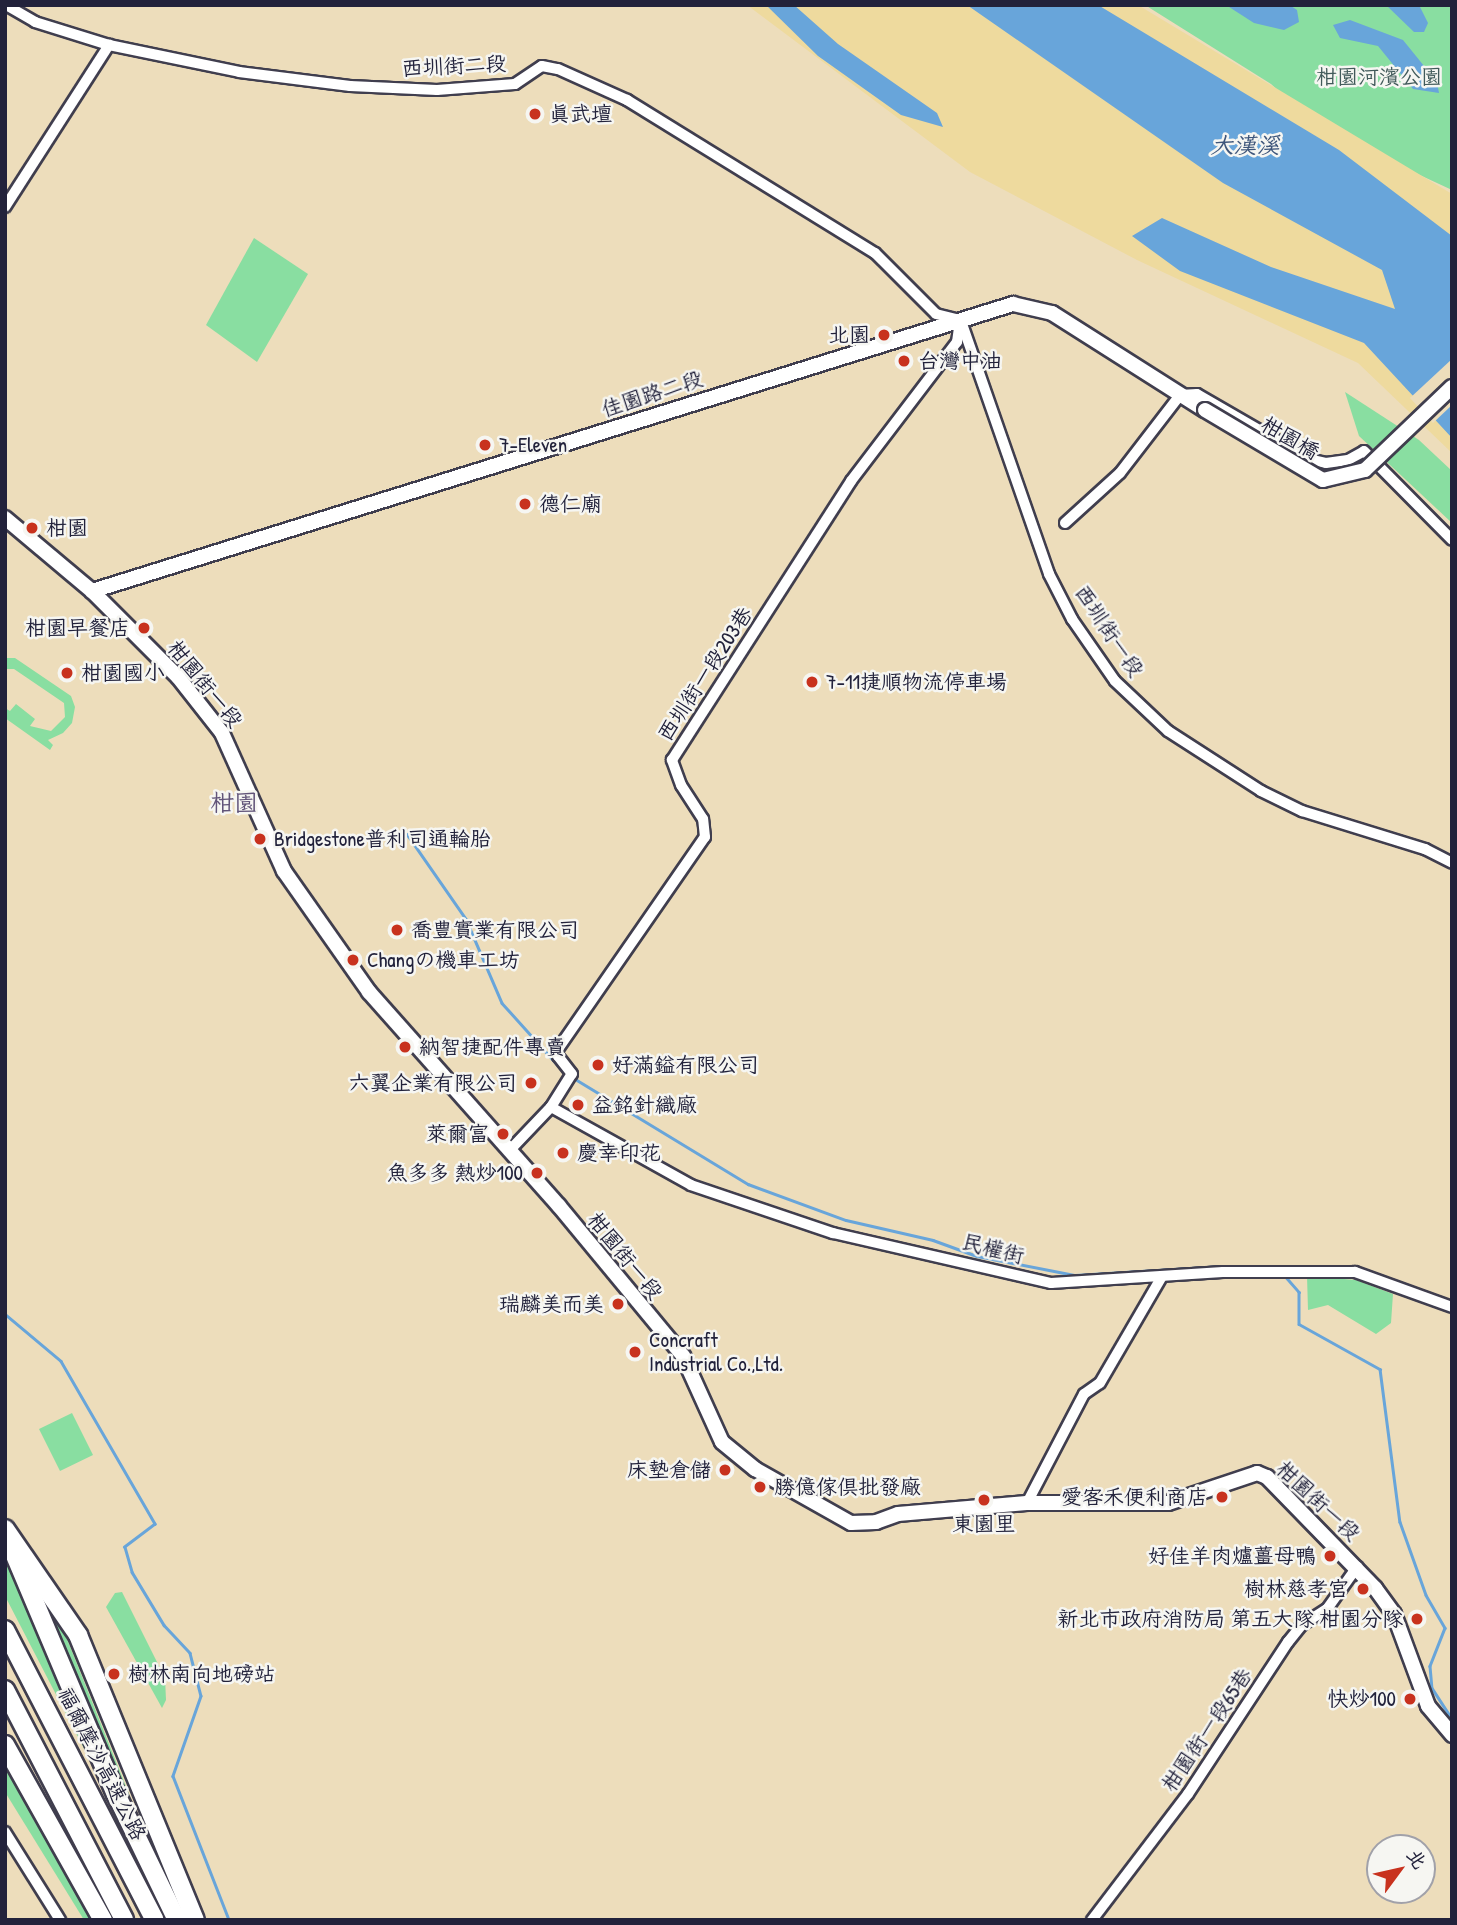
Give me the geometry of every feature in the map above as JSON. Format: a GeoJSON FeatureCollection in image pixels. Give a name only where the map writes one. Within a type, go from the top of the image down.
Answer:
{"type":"FeatureCollection","features":[{"type":"Feature","properties":{"kind":"highway"},"geometry":{"type":"LineString","coordinates":[[5,1531],[71,1692],[177,1920]]}},
{"type":"Feature","properties":{"kind":"highway"},"geometry":{"type":"LineString","coordinates":[[5,1531],[78,1635],[195,1920]]}},
{"type":"Feature","properties":{"kind":"highway","name":"福爾摩沙高速公路"},"geometry":{"type":"LineString","coordinates":[[5,1630],[155,1920]]}},
{"type":"Feature","properties":{"kind":"highway"},"geometry":{"type":"LineString","coordinates":[[5,1690],[124,1920]]}},
{"type":"Feature","properties":{"kind":"highway"},"geometry":{"type":"LineString","coordinates":[[5,1745],[103,1920]]}},
{"type":"Feature","properties":{"kind":"street","name":"西圳街二段"},"geometry":{"type":"LineString","coordinates":[[6,5],[35,22],[108,45],[239,72],[363,87],[437,90],[514,84],[542,66],[558,69],[627,100],[875,253],[936,314],[961,320]]}},
{"type":"Feature","properties":{"kind":"street"},"geometry":{"type":"LineString","coordinates":[[5,207],[108,45]]}},
{"type":"Feature","properties":{"kind":"street","name":"佳園路二段"},"geometry":{"type":"LineString","coordinates":[[92,592],[1013,304],[1036,306],[1205,410]]}},
{"type":"Feature","properties":{"kind":"street","name":"西圳街一段"},"geometry":{"type":"LineString","coordinates":[[961,320],[1049,574],[1072,619],[1115,681],[1168,731],[1261,791],[1302,811],[1424,849],[1452,863]]}},
{"type":"Feature","properties":{"kind":"street","name":"西圳街一段203巷"},"geometry":{"type":"LineString","coordinates":[[510,1150],[551,1107],[572,1074],[558,1056],[558,1049],[705,837],[703,819],[681,785],[672,760],[851,481],[957,342],[961,320]]}},
{"type":"Feature","properties":{"kind":"street","name":"柑園橋"},"geometry":{"type":"LineString","coordinates":[[1205,410],[1323,480],[1365,470],[1452,387]]}},
{"type":"Feature","properties":{"kind":"street"},"geometry":{"type":"LineString","coordinates":[[1065,523],[1120,473],[1181,395],[1197,394],[1309,460],[1348,460],[1364,451],[1382,473],[1452,540]]}},
{"type":"Feature","properties":{"kind":"street","name":"柑園街一段"},"geometry":{"type":"LineString","coordinates":[[5,518],[92,592],[178,677],[222,733],[284,871],[369,992],[421,1055],[510,1150],[682,1356],[722,1442],[755,1469],[851,1523],[876,1522],[898,1514],[1027,1503],[1168,1503],[1257,1473],[1267,1477],[1357,1567],[1394,1614],[1416,1683],[1452,1735]]}},
{"type":"Feature","properties":{"kind":"street","name":"民權街"},"geometry":{"type":"LineString","coordinates":[[551,1107],[691,1185],[833,1233],[1066,1286],[1223,1272],[1355,1272],[1451,1305]]}},
{"type":"Feature","properties":{"kind":"street"},"geometry":{"type":"LineString","coordinates":[[1027,1503],[1084,1394],[1100,1384],[1161,1278]]}},
{"type":"Feature","properties":{"kind":"street","name":"柑園街一段65巷"},"geometry":{"type":"LineString","coordinates":[[1092,1920],[1181,1804],[1288,1642],[1302,1625],[1327,1609],[1357,1567]]}},
{"type":"Feature","properties":{"kind":"street"},"geometry":{"type":"LineString","coordinates":[[5,1832],[60,1920]]}},
{"type":"Feature","properties":{"kind":"green space","name":"柑園河濱公園"},"geometry":{"type":"Polygon","coordinates":[[[1145,5],[1452,5],[1452,190],[1321,129],[1271,84],[1145,5]]]}},
{"type":"Feature","properties":{"kind":"green space"},"geometry":{"type":"Polygon","coordinates":[[[254,238],[308,274],[257,362],[206,325],[254,238]]]}},
{"type":"Feature","properties":{"kind":"green space"},"geometry":{"type":"Polygon","coordinates":[[[1345,392],[1419,440],[1452,471],[1452,523],[1359,436],[1345,392]]]}},
{"type":"Feature","properties":{"kind":"green space"},"geometry":{"type":"Polygon","coordinates":[[[5,658],[15,658],[71,696],[75,707],[72,723],[63,733],[48,740],[53,745],[50,750],[5,718],[5,708],[10,711],[16,704],[35,719],[30,726],[51,731],[65,717],[64,703],[14,669],[5,669],[5,658]]]}},
{"type":"Feature","properties":{"kind":"green space"},"geometry":{"type":"Polygon","coordinates":[[[1307,1276],[1356,1280],[1393,1294],[1391,1323],[1376,1334],[1328,1305],[1308,1310],[1307,1276]]]}},
{"type":"Feature","properties":{"kind":"green space"},"geometry":{"type":"Polygon","coordinates":[[[72,1413],[93,1455],[60,1471],[39,1429],[72,1413]]]}},
{"type":"Feature","properties":{"kind":"green space"},"geometry":{"type":"Polygon","coordinates":[[[5,1558],[44,1653],[93,1766],[5,1596],[5,1558]]]}},
{"type":"Feature","properties":{"kind":"green space"},"geometry":{"type":"Polygon","coordinates":[[[37,1580],[63,1629],[145,1834],[115,1781],[42,1613],[37,1580]]]}},
{"type":"Feature","properties":{"kind":"green space"},"geometry":{"type":"Polygon","coordinates":[[[122,1592],[165,1678],[166,1700],[162,1708],[106,1607],[115,1593],[122,1592]]]}},
{"type":"Feature","properties":{"kind":"green space"},"geometry":{"type":"Polygon","coordinates":[[[5,1766],[30,1804],[93,1920],[84,1920],[5,1792],[5,1766]]]}},
{"type":"Feature","properties":{"kind":"sand"},"geometry":{"type":"Polygon","coordinates":[[[747,5],[1138,5],[1452,194],[1452,453],[1358,363],[1137,260],[970,172],[747,5]]]}},
{"type":"Feature","properties":{"kind":"water"},"geometry":{"type":"Polygon","coordinates":[[[766,5],[794,5],[838,44],[937,113],[943,127],[901,115],[818,56],[766,5]]]}},
{"type":"Feature","properties":{"kind":"water","name":"大漢溪"},"geometry":{"type":"Polygon","coordinates":[[[967,5],[1098,5],[1339,150],[1452,236],[1452,438],[1364,343],[1180,271],[1132,236],[1162,218],[1271,267],[1395,309],[1382,270],[1223,183],[967,5]]]}},
{"type":"Feature","properties":{"kind":"water"},"geometry":{"type":"Polygon","coordinates":[[[1226,5],[1291,6],[1297,10],[1299,22],[1284,30],[1254,23],[1226,5]]]}},
{"type":"Feature","properties":{"kind":"water"},"geometry":{"type":"Polygon","coordinates":[[[1386,5],[1419,5],[1428,23],[1424,32],[1414,32],[1386,5]]]}},
{"type":"Feature","properties":{"kind":"water"},"geometry":{"type":"Polygon","coordinates":[[[1350,20],[1403,40],[1437,82],[1439,93],[1413,89],[1378,46],[1340,38],[1333,25],[1350,20]]]}},
{"type":"Feature","properties":{"kind":"pier"},"geometry":{"type":"Polygon","coordinates":[[[1452,359],[1452,405],[1433,423],[1410,398],[1452,359]]]}},
{"type":"Feature","properties":{"kind":"waterway"},"geometry":{"type":"LineString","coordinates":[[407,834],[466,919],[502,1003],[566,1074]]}},
{"type":"Feature","properties":{"kind":"waterway"},"geometry":{"type":"LineString","coordinates":[[572,1077],[748,1184],[846,1220],[933,1240],[977,1256],[1075,1275],[1223,1266]]}},
{"type":"Feature","properties":{"kind":"waterway"},"geometry":{"type":"LineString","coordinates":[[1286,1277],[1299,1292],[1299,1324],[1380,1369],[1400,1522],[1426,1595],[1445,1628],[1430,1666],[1432,1688],[1452,1719]]}},
{"type":"Feature","properties":{"kind":"waterway"},"geometry":{"type":"LineString","coordinates":[[5,1314],[61,1361],[155,1524],[125,1547],[132,1572],[164,1625],[190,1653],[201,1696],[173,1776],[229,1920]]}},
{"type":"Feature","properties":{"kind":"place","name":"真武壇"},"geometry":{"type":"Point","coordinates":[535,114]}},
{"type":"Feature","properties":{"kind":"place","name":"北園"},"geometry":{"type":"Point","coordinates":[884,335]}},
{"type":"Feature","properties":{"kind":"place","name":"台灣中油"},"geometry":{"type":"Point","coordinates":[904,361]}},
{"type":"Feature","properties":{"kind":"place","name":"7-Eleven"},"geometry":{"type":"Point","coordinates":[485,445]}},
{"type":"Feature","properties":{"kind":"place","name":"德仁廟"},"geometry":{"type":"Point","coordinates":[525,504]}},
{"type":"Feature","properties":{"kind":"place","name":"柑園"},"geometry":{"type":"Point","coordinates":[32,528]}},
{"type":"Feature","properties":{"kind":"place","name":"柑園早餐店"},"geometry":{"type":"Point","coordinates":[144,628]}},
{"type":"Feature","properties":{"kind":"place","name":"柑園國小"},"geometry":{"type":"Point","coordinates":[67,673]}},
{"type":"Feature","properties":{"kind":"place","name":"7-11捷順物流停車場"},"geometry":{"type":"Point","coordinates":[812,682]}},
{"type":"Feature","properties":{"kind":"place","name":"Bridgestone普利司通輪胎"},"geometry":{"type":"Point","coordinates":[260,839]}},
{"type":"Feature","properties":{"kind":"place","name":"喬豊實業有限公司"},"geometry":{"type":"Point","coordinates":[397,930]}},
{"type":"Feature","properties":{"kind":"place","name":"Changの機車工坊"},"geometry":{"type":"Point","coordinates":[353,960]}},
{"type":"Feature","properties":{"kind":"place","name":"納智捷配件專賣"},"geometry":{"type":"Point","coordinates":[405,1047]}},
{"type":"Feature","properties":{"kind":"place","name":"好滿鎰有限公司"},"geometry":{"type":"Point","coordinates":[598,1065]}},
{"type":"Feature","properties":{"kind":"place","name":"六翼企業有限公司"},"geometry":{"type":"Point","coordinates":[531,1083]}},
{"type":"Feature","properties":{"kind":"place","name":"益銘針織廠"},"geometry":{"type":"Point","coordinates":[578,1105]}},
{"type":"Feature","properties":{"kind":"place","name":"萊爾富"},"geometry":{"type":"Point","coordinates":[503,1134]}},
{"type":"Feature","properties":{"kind":"place","name":"慶幸印花"},"geometry":{"type":"Point","coordinates":[563,1153]}},
{"type":"Feature","properties":{"kind":"place","name":"魚多多 熱炒100"},"geometry":{"type":"Point","coordinates":[537,1173]}},
{"type":"Feature","properties":{"kind":"place","name":"瑞麟美而美"},"geometry":{"type":"Point","coordinates":[618,1304]}},
{"type":"Feature","properties":{"kind":"place","name":"Concraft Industrial Co.,Ltd."},"geometry":{"type":"Point","coordinates":[635,1352]}},
{"type":"Feature","properties":{"kind":"place","name":"床墊倉儲"},"geometry":{"type":"Point","coordinates":[725,1470]}},
{"type":"Feature","properties":{"kind":"place","name":"勝億傢俱批發廠"},"geometry":{"type":"Point","coordinates":[760,1487]}},
{"type":"Feature","properties":{"kind":"place","name":"愛客禾便利商店"},"geometry":{"type":"Point","coordinates":[1222,1497]}},
{"type":"Feature","properties":{"kind":"place","name":"東園里"},"geometry":{"type":"Point","coordinates":[984,1500]}},
{"type":"Feature","properties":{"kind":"place","name":"好佳羊肉爐薑母鴨"},"geometry":{"type":"Point","coordinates":[1330,1556]}},
{"type":"Feature","properties":{"kind":"place","name":"樹林慈孝宮"},"geometry":{"type":"Point","coordinates":[1363,1589]}},
{"type":"Feature","properties":{"kind":"place","name":"新北市政府消防局 第五大隊 柑園分隊"},"geometry":{"type":"Point","coordinates":[1417,1619]}},
{"type":"Feature","properties":{"kind":"place","name":"樹林南向地磅站"},"geometry":{"type":"Point","coordinates":[114,1674]}},
{"type":"Feature","properties":{"kind":"place","name":"快炒100"},"geometry":{"type":"Point","coordinates":[1410,1699]}},
{"type":"Feature","properties":{"kind":"district","name":"柑園"},"geometry":{"type":"Point","coordinates":[234,803]}}]}
